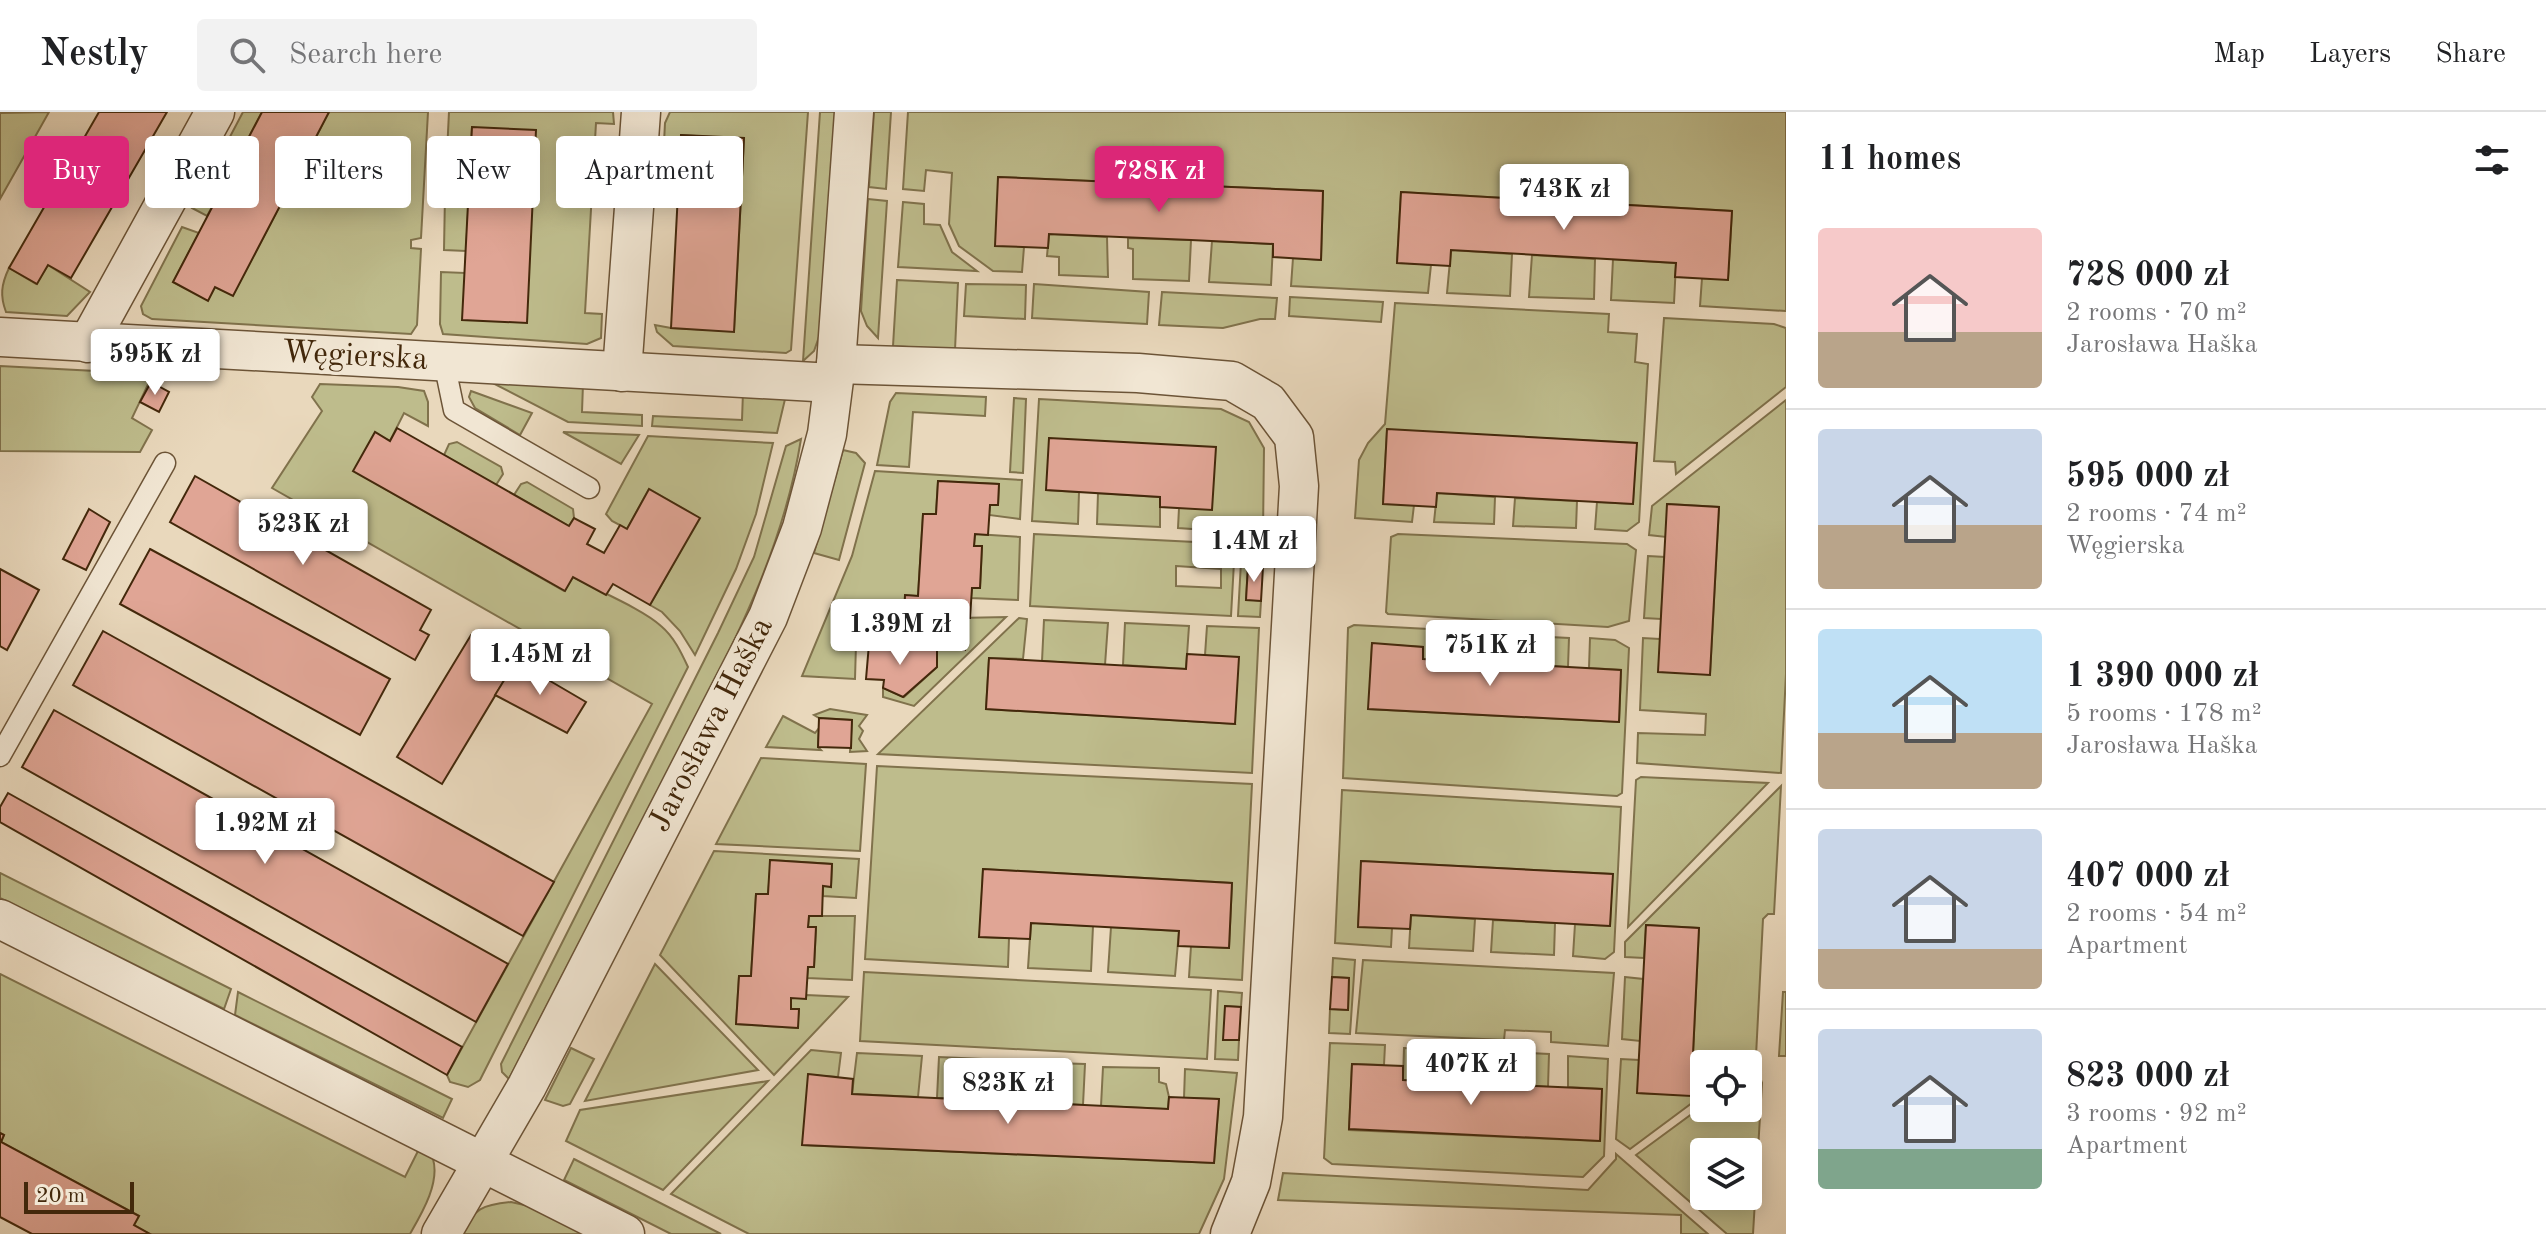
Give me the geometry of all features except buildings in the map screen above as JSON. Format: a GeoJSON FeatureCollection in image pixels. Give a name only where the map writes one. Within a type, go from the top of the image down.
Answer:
{"type":"FeatureCollection","features":[{"type":"Feature","properties":{"kind":"street"},"geometry":{"type":"LineString","coordinates":[[88,343],[215,112]]}},
{"type":"Feature","properties":{"kind":"street"},"geometry":{"type":"LineString","coordinates":[[622,372],[641,112]]}},
{"type":"Feature","properties":{"kind":"street","name":"Jarosława Haška"},"geometry":{"type":"LineString","coordinates":[[441,1234],[527,1086],[768,617],[802,528],[827,434],[854,112]]}},
{"type":"Feature","properties":{"kind":"street","name":"Węgierska"},"geometry":{"type":"LineString","coordinates":[[0,337],[622,372],[1138,373],[1232,381],[1268,402],[1294,437],[1299,486],[1263,1117],[1251,1182],[1230,1234]]}},
{"type":"Feature","properties":{"kind":"street"},"geometry":{"type":"LineString","coordinates":[[0,919],[625,1234]]}},
{"type":"Feature","properties":{"kind":"lane"},"geometry":{"type":"LineString","coordinates":[[444,362],[454,410],[589,488]]}},
{"type":"Feature","properties":{"kind":"lane"},"geometry":{"type":"LineString","coordinates":[[0,756],[165,463]]}},
{"type":"Feature","properties":{"kind":"shaded area"},"geometry":{"type":"Polygon","coordinates":[[[49,112],[35,136],[24,136],[24,156],[0,199],[0,113],[49,112]]]}},
{"type":"Feature","properties":{"kind":"shaded area"},"geometry":{"type":"Polygon","coordinates":[[[243,112],[262,112],[249,136],[230,136],[243,112]]]}},
{"type":"Feature","properties":{"kind":"shaded area"},"geometry":{"type":"Polygon","coordinates":[[[329,112],[428,112],[421,238],[411,240],[411,248],[421,249],[417,325],[411,334],[152,319],[143,314],[141,306],[182,227],[199,233],[173,282],[208,300],[215,287],[233,295],[279,208],[411,208],[411,136],[316,136],[329,112]]]}},
{"type":"Feature","properties":{"kind":"shaded area"},"geometry":{"type":"Polygon","coordinates":[[[449,112],[613,112],[614,124],[596,123],[595,136],[556,136],[556,208],[591,208],[585,313],[602,314],[601,338],[587,344],[443,334],[440,324],[441,272],[465,273],[468,208],[540,208],[540,136],[472,136],[472,127],[471,136],[448,136],[449,112]]]}},
{"type":"Feature","properties":{"kind":"shaded area"},"geometry":{"type":"Polygon","coordinates":[[[670,112],[808,112],[791,350],[786,353],[673,346],[657,332],[655,325],[734,331],[740,208],[743,208],[743,136],[664,136],[670,112]]]}},
{"type":"Feature","properties":{"kind":"shaded area"},"geometry":{"type":"Polygon","coordinates":[[[820,112],[836,112],[822,328],[814,351],[803,361],[820,112]]]}},
{"type":"Feature","properties":{"kind":"shaded area"},"geometry":{"type":"Polygon","coordinates":[[[874,112],[891,112],[886,189],[869,187],[874,112]]]}},
{"type":"Feature","properties":{"kind":"shaded area"},"geometry":{"type":"Polygon","coordinates":[[[908,112],[1786,112],[1786,311],[1700,306],[1702,278],[1728,279],[1732,211],[1401,192],[1397,262],[1431,265],[1428,293],[1291,286],[1293,258],[1321,260],[1323,191],[999,177],[1024,247],[1022,272],[993,271],[959,246],[949,224],[952,173],[926,170],[924,191],[903,189],[908,112]]]}},
{"type":"Feature","properties":{"kind":"shaded area"},"geometry":{"type":"Polygon","coordinates":[[[868,199],[887,201],[878,338],[867,326],[861,311],[868,199]]]}},
{"type":"Feature","properties":{"kind":"shaded area"},"geometry":{"type":"Polygon","coordinates":[[[903,202],[924,204],[924,224],[940,225],[952,252],[977,271],[898,267],[903,202]]]}},
{"type":"Feature","properties":{"kind":"shaded area"},"geometry":{"type":"Polygon","coordinates":[[[192,208],[211,208],[207,216],[192,208]]]}},
{"type":"Feature","properties":{"kind":"shaded area"},"geometry":{"type":"Polygon","coordinates":[[[445,208],[468,208],[466,251],[444,250],[445,208]]]}},
{"type":"Feature","properties":{"kind":"shaded area"},"geometry":{"type":"Polygon","coordinates":[[[1049,234],[1107,237],[1108,277],[1059,275],[1059,257],[1047,256],[1049,234]]]}},
{"type":"Feature","properties":{"kind":"shaded area"},"geometry":{"type":"Polygon","coordinates":[[[1128,238],[1191,240],[1189,281],[1133,279],[1133,249],[1128,248],[1128,238]]]}},
{"type":"Feature","properties":{"kind":"shaded area"},"geometry":{"type":"Polygon","coordinates":[[[1212,241],[1273,244],[1271,285],[1209,282],[1212,241]]]}},
{"type":"Feature","properties":{"kind":"shaded area"},"geometry":{"type":"Polygon","coordinates":[[[1451,250],[1512,254],[1510,296],[1447,293],[1451,250]]]}},
{"type":"Feature","properties":{"kind":"shaded area"},"geometry":{"type":"Polygon","coordinates":[[[1532,255],[1595,259],[1594,299],[1529,297],[1532,255]]]}},
{"type":"Feature","properties":{"kind":"shaded area"},"geometry":{"type":"Polygon","coordinates":[[[1613,259],[1676,263],[1674,303],[1611,300],[1613,259]]]}},
{"type":"Feature","properties":{"kind":"shaded area"},"geometry":{"type":"Polygon","coordinates":[[[48,265],[90,292],[67,316],[6,312],[2,290],[9,268],[36,284],[48,265]]]}},
{"type":"Feature","properties":{"kind":"shaded area"},"geometry":{"type":"Polygon","coordinates":[[[897,280],[958,283],[955,350],[893,346],[897,280]]]}},
{"type":"Feature","properties":{"kind":"shaded area"},"geometry":{"type":"Polygon","coordinates":[[[966,284],[1026,285],[1025,319],[964,316],[966,284]]]}},
{"type":"Feature","properties":{"kind":"shaded area"},"geometry":{"type":"Polygon","coordinates":[[[1034,284],[1149,292],[1147,324],[1032,318],[1034,284]]]}},
{"type":"Feature","properties":{"kind":"shaded area"},"geometry":{"type":"Polygon","coordinates":[[[1162,292],[1277,298],[1275,319],[1260,319],[1223,328],[1159,325],[1162,292]]]}},
{"type":"Feature","properties":{"kind":"shaded area"},"geometry":{"type":"Polygon","coordinates":[[[1290,297],[1383,302],[1381,322],[1289,316],[1290,297]]]}},
{"type":"Feature","properties":{"kind":"shaded area"},"geometry":{"type":"Polygon","coordinates":[[[1395,303],[1609,314],[1608,332],[1637,334],[1635,362],[1648,364],[1639,522],[1627,531],[1595,529],[1597,502],[1633,504],[1636,443],[1387,430],[1383,503],[1414,505],[1412,522],[1355,518],[1359,460],[1368,443],[1385,424],[1395,303]]]}},
{"type":"Feature","properties":{"kind":"shaded area"},"geometry":{"type":"Polygon","coordinates":[[[1664,318],[1774,324],[1786,328],[1786,387],[1676,474],[1675,462],[1654,461],[1664,318]]]}},
{"type":"Feature","properties":{"kind":"shaded area"},"geometry":{"type":"Polygon","coordinates":[[[0,366],[153,374],[132,418],[152,430],[140,452],[0,451],[0,366]]]}},
{"type":"Feature","properties":{"kind":"shaded area"},"geometry":{"type":"Polygon","coordinates":[[[483,378],[583,384],[582,412],[642,415],[642,426],[568,422],[483,378]]]}},
{"type":"Feature","properties":{"kind":"shaded area"},"geometry":{"type":"Polygon","coordinates":[[[320,384],[424,391],[428,402],[428,426],[404,413],[390,441],[375,433],[354,471],[564,591],[573,577],[643,613],[670,635],[688,667],[480,1080],[468,1087],[450,1082],[447,1075],[652,704],[272,488],[322,411],[312,397],[320,384]]]}},
{"type":"Feature","properties":{"kind":"shaded area"},"geometry":{"type":"Polygon","coordinates":[[[471,391],[532,413],[520,435],[475,408],[469,397],[471,391]]]}},
{"type":"Feature","properties":{"kind":"shaded area"},"geometry":{"type":"Polygon","coordinates":[[[743,392],[786,395],[777,433],[652,426],[653,416],[742,420],[743,392]]]}},
{"type":"Feature","properties":{"kind":"shaded area"},"geometry":{"type":"Polygon","coordinates":[[[896,393],[986,397],[985,416],[913,412],[909,467],[877,465],[890,402],[896,393]]]}},
{"type":"Feature","properties":{"kind":"shaded area"},"geometry":{"type":"Polygon","coordinates":[[[1014,398],[1026,399],[1023,473],[1010,472],[1014,398]]]}},
{"type":"Feature","properties":{"kind":"shaded area"},"geometry":{"type":"Polygon","coordinates":[[[1039,399],[1221,409],[1249,422],[1264,448],[1263,534],[1178,528],[1179,508],[1215,448],[1046,490],[1079,492],[1078,524],[1032,521],[1039,399]]]}},
{"type":"Feature","properties":{"kind":"shaded area"},"geometry":{"type":"Polygon","coordinates":[[[1786,400],[1786,674],[1781,773],[1637,763],[1638,733],[1705,735],[1706,714],[1640,710],[1643,638],[1660,639],[1710,674],[1719,507],[1668,504],[1666,537],[1649,535],[1652,506],[1786,400]]]}},
{"type":"Feature","properties":{"kind":"shaded area"},"geometry":{"type":"Polygon","coordinates":[[[563,432],[639,435],[621,464],[563,432]]]}},
{"type":"Feature","properties":{"kind":"shaded area"},"geometry":{"type":"Polygon","coordinates":[[[648,436],[773,443],[756,514],[736,569],[695,655],[680,631],[662,612],[650,605],[699,518],[649,489],[627,529],[606,514],[648,436]]]}},
{"type":"Feature","properties":{"kind":"shaded area"},"geometry":{"type":"Polygon","coordinates":[[[801,439],[780,527],[748,610],[509,1079],[502,1072],[501,1064],[754,557],[786,446],[801,439]]]}},
{"type":"Feature","properties":{"kind":"shaded area"},"geometry":{"type":"Polygon","coordinates":[[[457,442],[501,467],[503,474],[496,485],[444,455],[449,444],[457,442]]]}},
{"type":"Feature","properties":{"kind":"shaded area"},"geometry":{"type":"Polygon","coordinates":[[[843,450],[856,453],[865,463],[839,560],[814,553],[843,450]]]}},
{"type":"Feature","properties":{"kind":"shaded area"},"geometry":{"type":"Polygon","coordinates":[[[875,471],[1022,480],[1020,519],[989,515],[990,505],[998,505],[999,484],[938,481],[936,514],[923,514],[918,596],[905,595],[903,647],[856,644],[855,679],[802,676],[852,556],[875,471]]]}},
{"type":"Feature","properties":{"kind":"shaded area"},"geometry":{"type":"Polygon","coordinates":[[[527,482],[573,509],[574,518],[569,526],[514,495],[521,484],[527,482]]]}},
{"type":"Feature","properties":{"kind":"shaded area"},"geometry":{"type":"Polygon","coordinates":[[[1098,493],[1160,497],[1160,527],[1097,524],[1098,493]]]}},
{"type":"Feature","properties":{"kind":"shaded area"},"geometry":{"type":"Polygon","coordinates":[[[1437,493],[1495,497],[1494,524],[1434,522],[1437,493]]]}},
{"type":"Feature","properties":{"kind":"shaded area"},"geometry":{"type":"Polygon","coordinates":[[[1515,498],[1577,501],[1576,528],[1513,526],[1515,498]]]}},
{"type":"Feature","properties":{"kind":"shaded area"},"geometry":{"type":"Polygon","coordinates":[[[975,534],[1020,537],[1018,600],[971,598],[972,588],[980,588],[982,547],[974,546],[975,534]]]}},
{"type":"Feature","properties":{"kind":"shaded area"},"geometry":{"type":"Polygon","coordinates":[[[1034,534],[1235,544],[1231,616],[1030,606],[1034,534]],[[1176,566],[1176,586],[1221,588],[1221,569],[1176,566]]]}},
{"type":"Feature","properties":{"kind":"shaded area"},"geometry":{"type":"Polygon","coordinates":[[[1398,534],[1627,544],[1636,550],[1629,621],[1608,627],[1388,614],[1391,537],[1398,534]]]}},
{"type":"Feature","properties":{"kind":"shaded area"},"geometry":{"type":"Polygon","coordinates":[[[1242,544],[1264,546],[1263,567],[1248,566],[1246,599],[1261,601],[1260,617],[1238,616],[1242,544]]]}},
{"type":"Feature","properties":{"kind":"shaded area"},"geometry":{"type":"Polygon","coordinates":[[[1648,556],[1665,557],[1661,619],[1644,618],[1648,556]]]}},
{"type":"Feature","properties":{"kind":"shaded area"},"geometry":{"type":"Polygon","coordinates":[[[1006,617],[914,706],[883,697],[883,688],[904,697],[937,667],[937,649],[964,650],[966,629],[957,629],[958,618],[1006,617]]]}},
{"type":"Feature","properties":{"kind":"shaded area"},"geometry":{"type":"Polygon","coordinates":[[[1019,618],[1027,619],[1023,659],[989,658],[986,709],[1235,724],[1205,655],[1207,626],[1259,628],[1252,773],[878,754],[1019,618]]]}},
{"type":"Feature","properties":{"kind":"shaded area"},"geometry":{"type":"Polygon","coordinates":[[[1044,620],[1108,623],[1105,665],[1042,661],[1044,620]]]}},
{"type":"Feature","properties":{"kind":"shaded area"},"geometry":{"type":"Polygon","coordinates":[[[1125,623],[1189,626],[1186,669],[1123,665],[1125,623]]]}},
{"type":"Feature","properties":{"kind":"shaded area"},"geometry":{"type":"Polygon","coordinates":[[[1354,625],[1484,632],[1483,662],[1423,659],[1423,647],[1372,644],[1369,709],[1619,722],[1621,670],[1589,668],[1590,638],[1615,640],[1629,648],[1622,793],[1617,796],[1343,778],[1348,628],[1354,625]]]}},
{"type":"Feature","properties":{"kind":"shaded area"},"geometry":{"type":"Polygon","coordinates":[[[1506,635],[1569,638],[1568,667],[1505,664],[1506,635]]]}},
{"type":"Feature","properties":{"kind":"shaded area"},"geometry":{"type":"Polygon","coordinates":[[[830,709],[867,715],[859,726],[863,731],[859,739],[867,751],[850,752],[852,720],[814,715],[830,709]]]}},
{"type":"Feature","properties":{"kind":"shaded area"},"geometry":{"type":"Polygon","coordinates":[[[783,716],[815,733],[819,728],[818,747],[821,750],[766,747],[783,716]]]}},
{"type":"Feature","properties":{"kind":"shaded area"},"geometry":{"type":"Polygon","coordinates":[[[761,758],[866,764],[860,851],[716,844],[761,758]]]}},
{"type":"Feature","properties":{"kind":"shaded area"},"geometry":{"type":"Polygon","coordinates":[[[877,766],[1252,784],[1242,980],[1189,977],[1191,946],[1229,948],[1232,883],[983,869],[980,937],[1009,938],[1008,967],[865,959],[877,766]]]}},
{"type":"Feature","properties":{"kind":"shaded area"},"geometry":{"type":"Polygon","coordinates":[[[1641,777],[1768,783],[1628,927],[1636,780],[1641,777]]]}},
{"type":"Feature","properties":{"kind":"shaded area"},"geometry":{"type":"Polygon","coordinates":[[[1781,786],[1774,914],[1768,914],[1763,919],[1756,1050],[1693,1050],[1699,928],[1646,925],[1644,958],[1625,957],[1625,942],[1781,786]]]}},
{"type":"Feature","properties":{"kind":"shaded area"},"geometry":{"type":"Polygon","coordinates":[[[1342,790],[1621,807],[1614,952],[1605,959],[1573,956],[1575,924],[1610,926],[1612,874],[1362,861],[1358,926],[1392,928],[1391,947],[1335,943],[1342,790]]]}},
{"type":"Feature","properties":{"kind":"shaded area"},"geometry":{"type":"Polygon","coordinates":[[[714,851],[859,859],[856,898],[823,896],[823,886],[831,886],[832,864],[771,860],[768,894],[756,894],[751,976],[739,976],[736,1024],[797,1028],[799,1010],[791,1009],[791,998],[806,995],[848,997],[774,1075],[660,955],[714,851]]]}},
{"type":"Feature","properties":{"kind":"shaded area"},"geometry":{"type":"Polygon","coordinates":[[[0,873],[231,989],[224,1009],[0,898],[0,873]]]}},
{"type":"Feature","properties":{"kind":"shaded area"},"geometry":{"type":"Polygon","coordinates":[[[1411,915],[1475,919],[1473,951],[1409,948],[1411,915]]]}},
{"type":"Feature","properties":{"kind":"shaded area"},"geometry":{"type":"Polygon","coordinates":[[[809,916],[855,916],[852,980],[807,978],[808,967],[814,967],[816,928],[808,927],[809,916]]]}},
{"type":"Feature","properties":{"kind":"shaded area"},"geometry":{"type":"Polygon","coordinates":[[[1493,920],[1555,923],[1554,955],[1491,952],[1493,920]]]}},
{"type":"Feature","properties":{"kind":"shaded area"},"geometry":{"type":"Polygon","coordinates":[[[1031,923],[1093,926],[1091,971],[1028,968],[1031,923]]]}},
{"type":"Feature","properties":{"kind":"shaded area"},"geometry":{"type":"Polygon","coordinates":[[[1111,927],[1179,931],[1175,976],[1108,972],[1111,927]]]}},
{"type":"Feature","properties":{"kind":"shaded area"},"geometry":{"type":"Polygon","coordinates":[[[1333,958],[1355,960],[1350,1034],[1329,1033],[1330,1009],[1348,1010],[1349,978],[1332,977],[1333,958]]]}},
{"type":"Feature","properties":{"kind":"shaded area"},"geometry":{"type":"Polygon","coordinates":[[[1363,960],[1614,973],[1608,1046],[1551,1042],[1551,1032],[1505,1030],[1504,1040],[1356,1033],[1363,960]]]}},
{"type":"Feature","properties":{"kind":"shaded area"},"geometry":{"type":"Polygon","coordinates":[[[655,964],[758,1070],[585,1101],[655,964]]]}},
{"type":"Feature","properties":{"kind":"shaded area"},"geometry":{"type":"Polygon","coordinates":[[[864,972],[1211,990],[1207,1059],[860,1041],[864,972]]]}},
{"type":"Feature","properties":{"kind":"shaded area"},"geometry":{"type":"Polygon","coordinates":[[[0,974],[405,1177],[419,1149],[433,1159],[434,1178],[429,1198],[410,1234],[150,1234],[134,1225],[139,1216],[1,1142],[4,1135],[0,1133],[0,974]]]}},
{"type":"Feature","properties":{"kind":"shaded area"},"geometry":{"type":"Polygon","coordinates":[[[1625,977],[1643,979],[1640,1041],[1622,1039],[1625,977]]]}},
{"type":"Feature","properties":{"kind":"shaded area"},"geometry":{"type":"Polygon","coordinates":[[[1218,991],[1242,993],[1241,1007],[1226,1006],[1224,1040],[1239,1040],[1238,1060],[1215,1059],[1218,991]]]}},
{"type":"Feature","properties":{"kind":"shaded area"},"geometry":{"type":"Polygon","coordinates":[[[238,992],[452,1099],[443,1118],[235,1015],[238,992]]]}},
{"type":"Feature","properties":{"kind":"shaded area"},"geometry":{"type":"Polygon","coordinates":[[[1783,992],[1786,992],[1786,1056],[1779,1056],[1783,992]]]}},
{"type":"Feature","properties":{"kind":"shaded area"},"geometry":{"type":"Polygon","coordinates":[[[1330,1043],[1385,1045],[1384,1065],[1352,1064],[1349,1130],[1599,1141],[1602,1089],[1568,1087],[1568,1056],[1608,1059],[1604,1156],[1583,1177],[1332,1164],[1324,1158],[1330,1043]]]}},
{"type":"Feature","properties":{"kind":"shaded area"},"geometry":{"type":"Polygon","coordinates":[[[571,1048],[594,1059],[570,1104],[563,1106],[545,1100],[571,1048]]]}},
{"type":"Feature","properties":{"kind":"shaded area"},"geometry":{"type":"Polygon","coordinates":[[[1404,1048],[1468,1052],[1467,1083],[1403,1080],[1404,1048]]]}},
{"type":"Feature","properties":{"kind":"shaded area"},"geometry":{"type":"Polygon","coordinates":[[[811,1050],[841,1053],[838,1077],[809,1075],[803,1145],[1214,1163],[1219,1099],[1184,1098],[1185,1069],[1237,1073],[1224,1179],[1199,1234],[749,1234],[671,1194],[811,1050]]]}},
{"type":"Feature","properties":{"kind":"shaded area"},"geometry":{"type":"Polygon","coordinates":[[[1487,1051],[1549,1054],[1548,1087],[1486,1083],[1487,1051]]]}},
{"type":"Feature","properties":{"kind":"shaded area"},"geometry":{"type":"Polygon","coordinates":[[[857,1053],[922,1056],[918,1097],[852,1094],[857,1053]]]}},
{"type":"Feature","properties":{"kind":"shaded area"},"geometry":{"type":"Polygon","coordinates":[[[939,1057],[1004,1060],[1001,1101],[937,1098],[939,1057]]]}},
{"type":"Feature","properties":{"kind":"shaded area"},"geometry":{"type":"Polygon","coordinates":[[[1621,1059],[1639,1060],[1638,1093],[1690,1095],[1690,1104],[1630,1149],[1616,1139],[1621,1059]]]}},
{"type":"Feature","properties":{"kind":"shaded area"},"geometry":{"type":"Polygon","coordinates":[[[1020,1062],[1085,1064],[1083,1105],[1019,1102],[1020,1062]]]}},
{"type":"Feature","properties":{"kind":"shaded area"},"geometry":{"type":"Polygon","coordinates":[[[1103,1067],[1159,1068],[1159,1082],[1166,1084],[1169,1097],[1168,1109],[1101,1106],[1103,1067]]]}},
{"type":"Feature","properties":{"kind":"shaded area"},"geometry":{"type":"Polygon","coordinates":[[[768,1081],[663,1190],[566,1141],[580,1110],[768,1081]]]}},
{"type":"Feature","properties":{"kind":"shaded area"},"geometry":{"type":"Polygon","coordinates":[[[1690,1115],[1690,1122],[1760,1122],[1759,1138],[1690,1138],[1690,1202],[1636,1155],[1690,1115]]]}},
{"type":"Feature","properties":{"kind":"shaded area"},"geometry":{"type":"Polygon","coordinates":[[[1616,1154],[1708,1234],[1681,1234],[1681,1215],[1278,1200],[1283,1173],[1588,1190],[1616,1159],[1616,1154]]]}},
{"type":"Feature","properties":{"kind":"shaded area"},"geometry":{"type":"Polygon","coordinates":[[[574,1159],[721,1234],[671,1234],[564,1180],[574,1159]]]}},
{"type":"Feature","properties":{"kind":"shaded area"},"geometry":{"type":"Polygon","coordinates":[[[511,1202],[533,1207],[584,1234],[460,1234],[480,1209],[511,1202]]]}},
{"type":"Feature","properties":{"kind":"shaded area"},"geometry":{"type":"Polygon","coordinates":[[[1699,1210],[1754,1210],[1753,1234],[1727,1234],[1699,1210]]]}}]}
